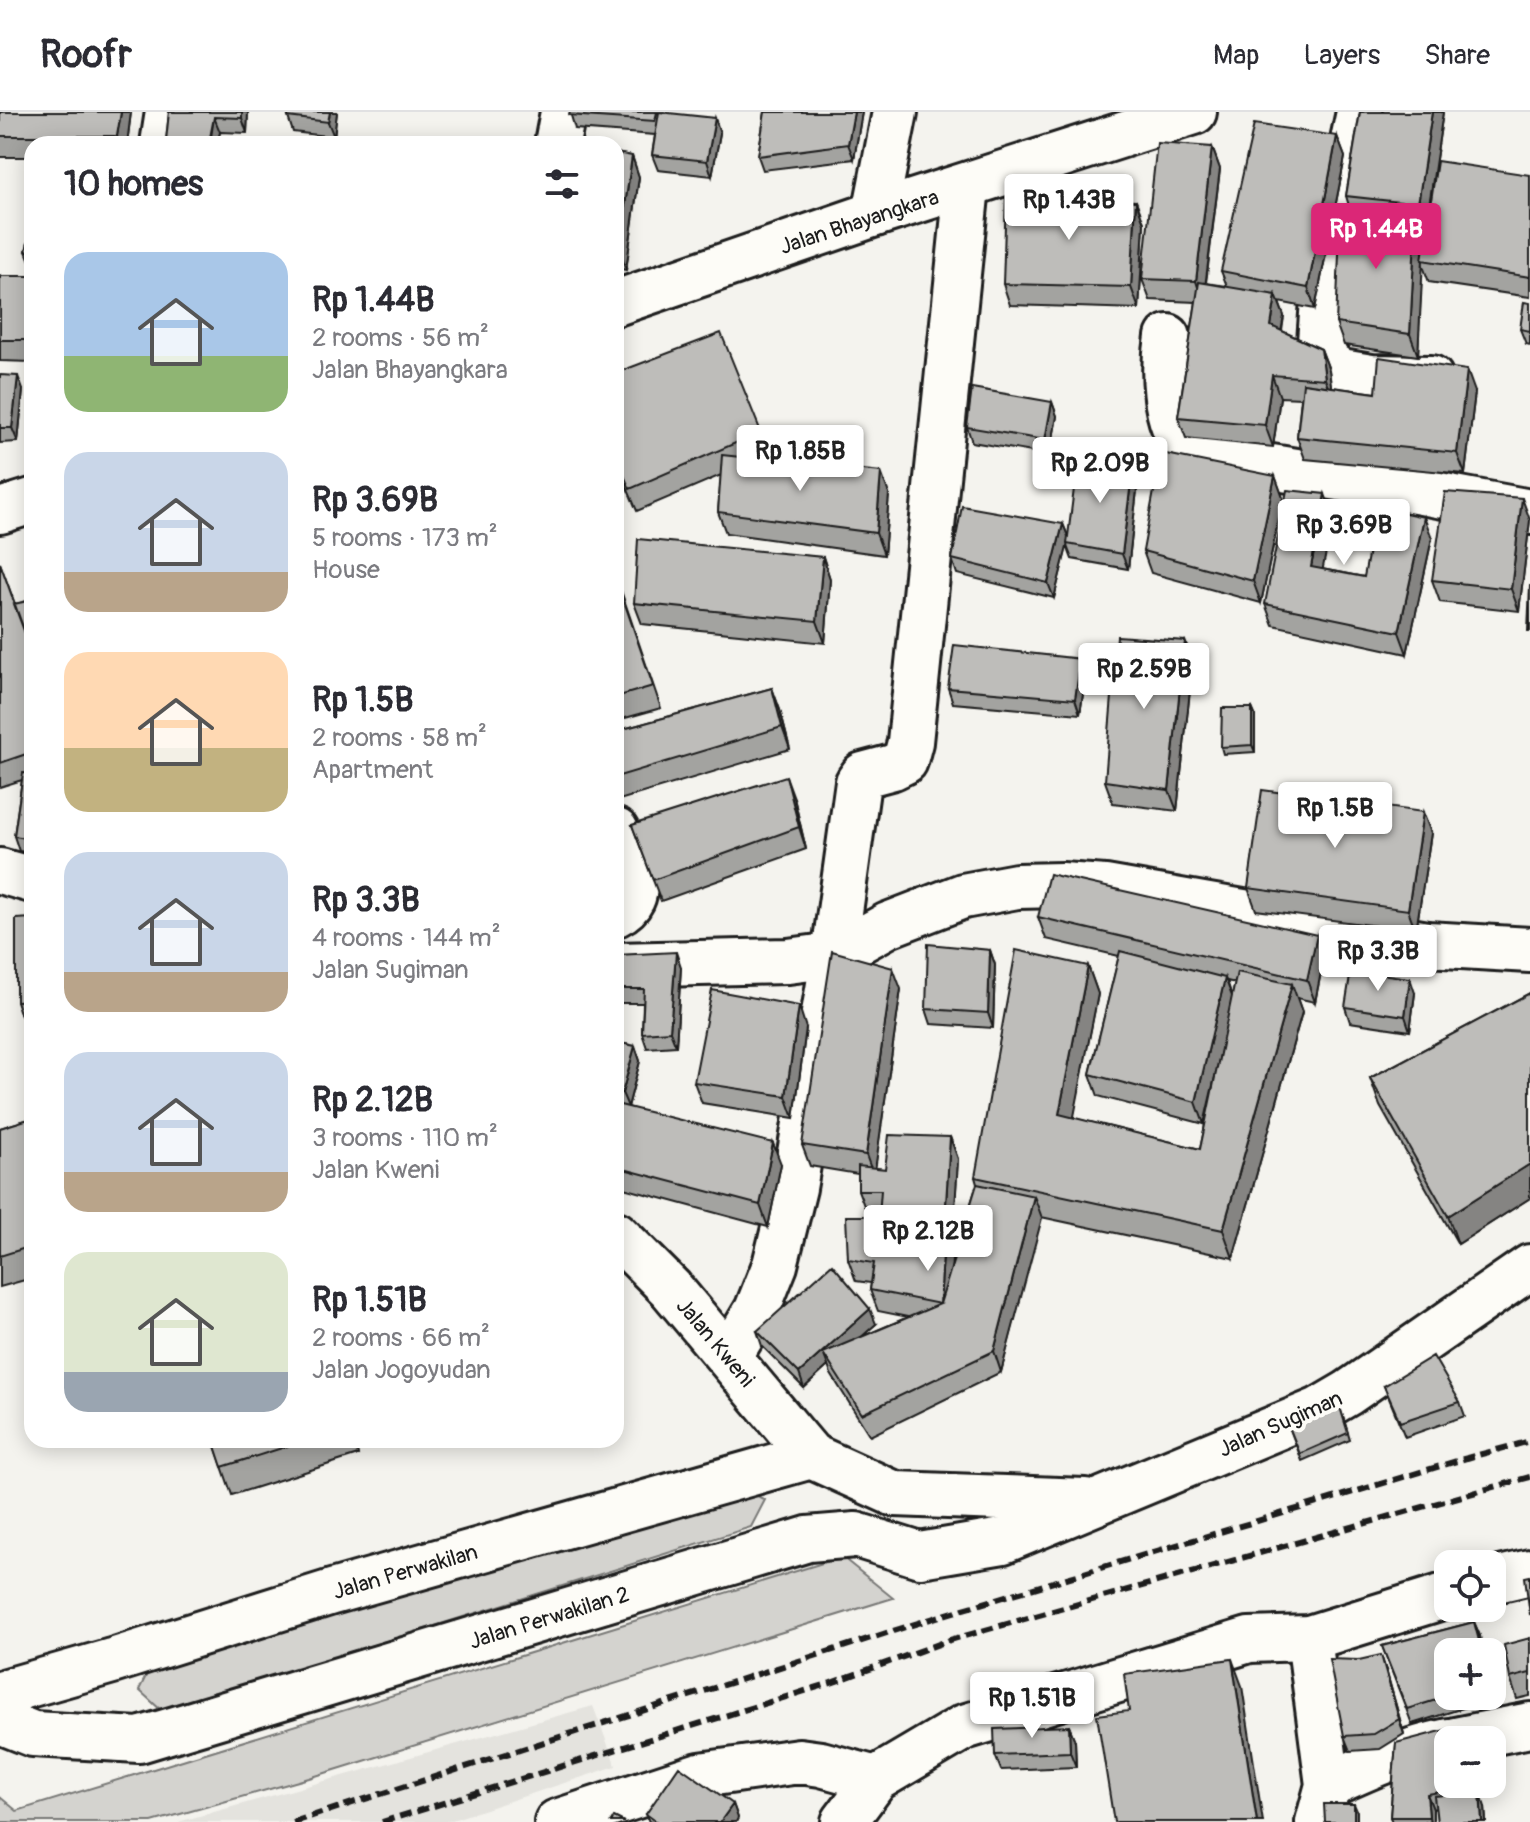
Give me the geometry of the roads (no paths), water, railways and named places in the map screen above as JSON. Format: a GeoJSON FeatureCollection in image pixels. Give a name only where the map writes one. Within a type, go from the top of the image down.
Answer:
{"type":"FeatureCollection","features":[{"type":"Feature","properties":{"kind":"street"},"geometry":{"type":"LineString","coordinates":[[164,136],[168,112]]}},
{"type":"Feature","properties":{"kind":"street"},"geometry":{"type":"LineString","coordinates":[[558,136],[563,112]]}},
{"type":"Feature","properties":{"kind":"street"},"geometry":{"type":"LineString","coordinates":[[875,214],[895,112]]}},
{"type":"Feature","properties":{"kind":"street","name":"Jalan Bhayangkara"},"geometry":{"type":"LineString","coordinates":[[624,300],[875,214],[1194,112]]}},
{"type":"Feature","properties":{"kind":"street"},"geometry":{"type":"LineString","coordinates":[[1359,112],[1325,272],[1320,342],[1327,362],[1341,372],[1371,377],[1431,378]]}},
{"type":"Feature","properties":{"kind":"street"},"geometry":{"type":"LineString","coordinates":[[729,1357],[757,1310],[775,1265],[794,1188],[834,955],[858,782],[863,775],[905,761],[910,742],[967,186]]}},
{"type":"Feature","properties":{"kind":"street"},"geometry":{"type":"LineString","coordinates":[[1168,337],[1165,360],[1168,403],[1176,431],[1187,447],[1209,457],[1530,512]]}},
{"type":"Feature","properties":{"kind":"street"},"geometry":{"type":"LineString","coordinates":[[0,511],[24,504]]}},
{"type":"Feature","properties":{"kind":"street"},"geometry":{"type":"LineString","coordinates":[[624,848],[636,885],[632,900],[624,910]]}},
{"type":"Feature","properties":{"kind":"street"},"geometry":{"type":"LineString","coordinates":[[0,871],[24,878]]}},
{"type":"Feature","properties":{"kind":"street"},"geometry":{"type":"LineString","coordinates":[[624,965],[788,961],[834,955],[888,925],[963,896],[1017,886],[1062,885],[1105,888],[1427,944],[1530,950]]}},
{"type":"Feature","properties":{"kind":"street","name":"Jalan Kweni"},"geometry":{"type":"LineString","coordinates":[[624,1242],[671,1289],[811,1456]]}},
{"type":"Feature","properties":{"kind":"street","name":"Jalan Sugiman"},"geometry":{"type":"LineString","coordinates":[[1095,1501],[1319,1410],[1530,1267]]}},
{"type":"Feature","properties":{"kind":"street"},"geometry":{"type":"LineString","coordinates":[[811,1456],[895,1494],[1095,1501]]}},
{"type":"Feature","properties":{"kind":"street","name":"Jalan Perwakilan"},"geometry":{"type":"LineString","coordinates":[[0,1693],[332,1592],[811,1456]]}},
{"type":"Feature","properties":{"kind":"street","name":"Jalan Perwakilan 2"},"geometry":{"type":"LineString","coordinates":[[0,1721],[33,1734],[139,1740],[808,1539],[856,1535],[920,1555],[1003,1541],[1095,1501]]}},
{"type":"Feature","properties":{"kind":"street"},"geometry":{"type":"LineString","coordinates":[[1506,1578],[1530,1572]]}},
{"type":"Feature","properties":{"kind":"street"},"geometry":{"type":"LineString","coordinates":[[844,1822],[876,1779],[964,1727],[1249,1640],[1309,1638],[1434,1599]]}},
{"type":"Feature","properties":{"kind":"street"},"geometry":{"type":"LineString","coordinates":[[1309,1638],[1323,1804]]}},
{"type":"Feature","properties":{"kind":"street"},"geometry":{"type":"LineString","coordinates":[[1506,1730],[1530,1725]]}},
{"type":"Feature","properties":{"kind":"street"},"geometry":{"type":"LineString","coordinates":[[1323,1804],[1378,1762],[1434,1744]]}},
{"type":"Feature","properties":{"kind":"street"},"geometry":{"type":"LineString","coordinates":[[557,1822],[700,1775],[799,1761],[876,1779]]}},
{"type":"Feature","properties":{"kind":"railway"},"geometry":{"type":"LineString","coordinates":[[293,1822],[937,1617],[1530,1441]]}},
{"type":"Feature","properties":{"kind":"railway"},"geometry":{"type":"LineString","coordinates":[[382,1822],[831,1683],[950,1640],[1530,1477]]}}]}
